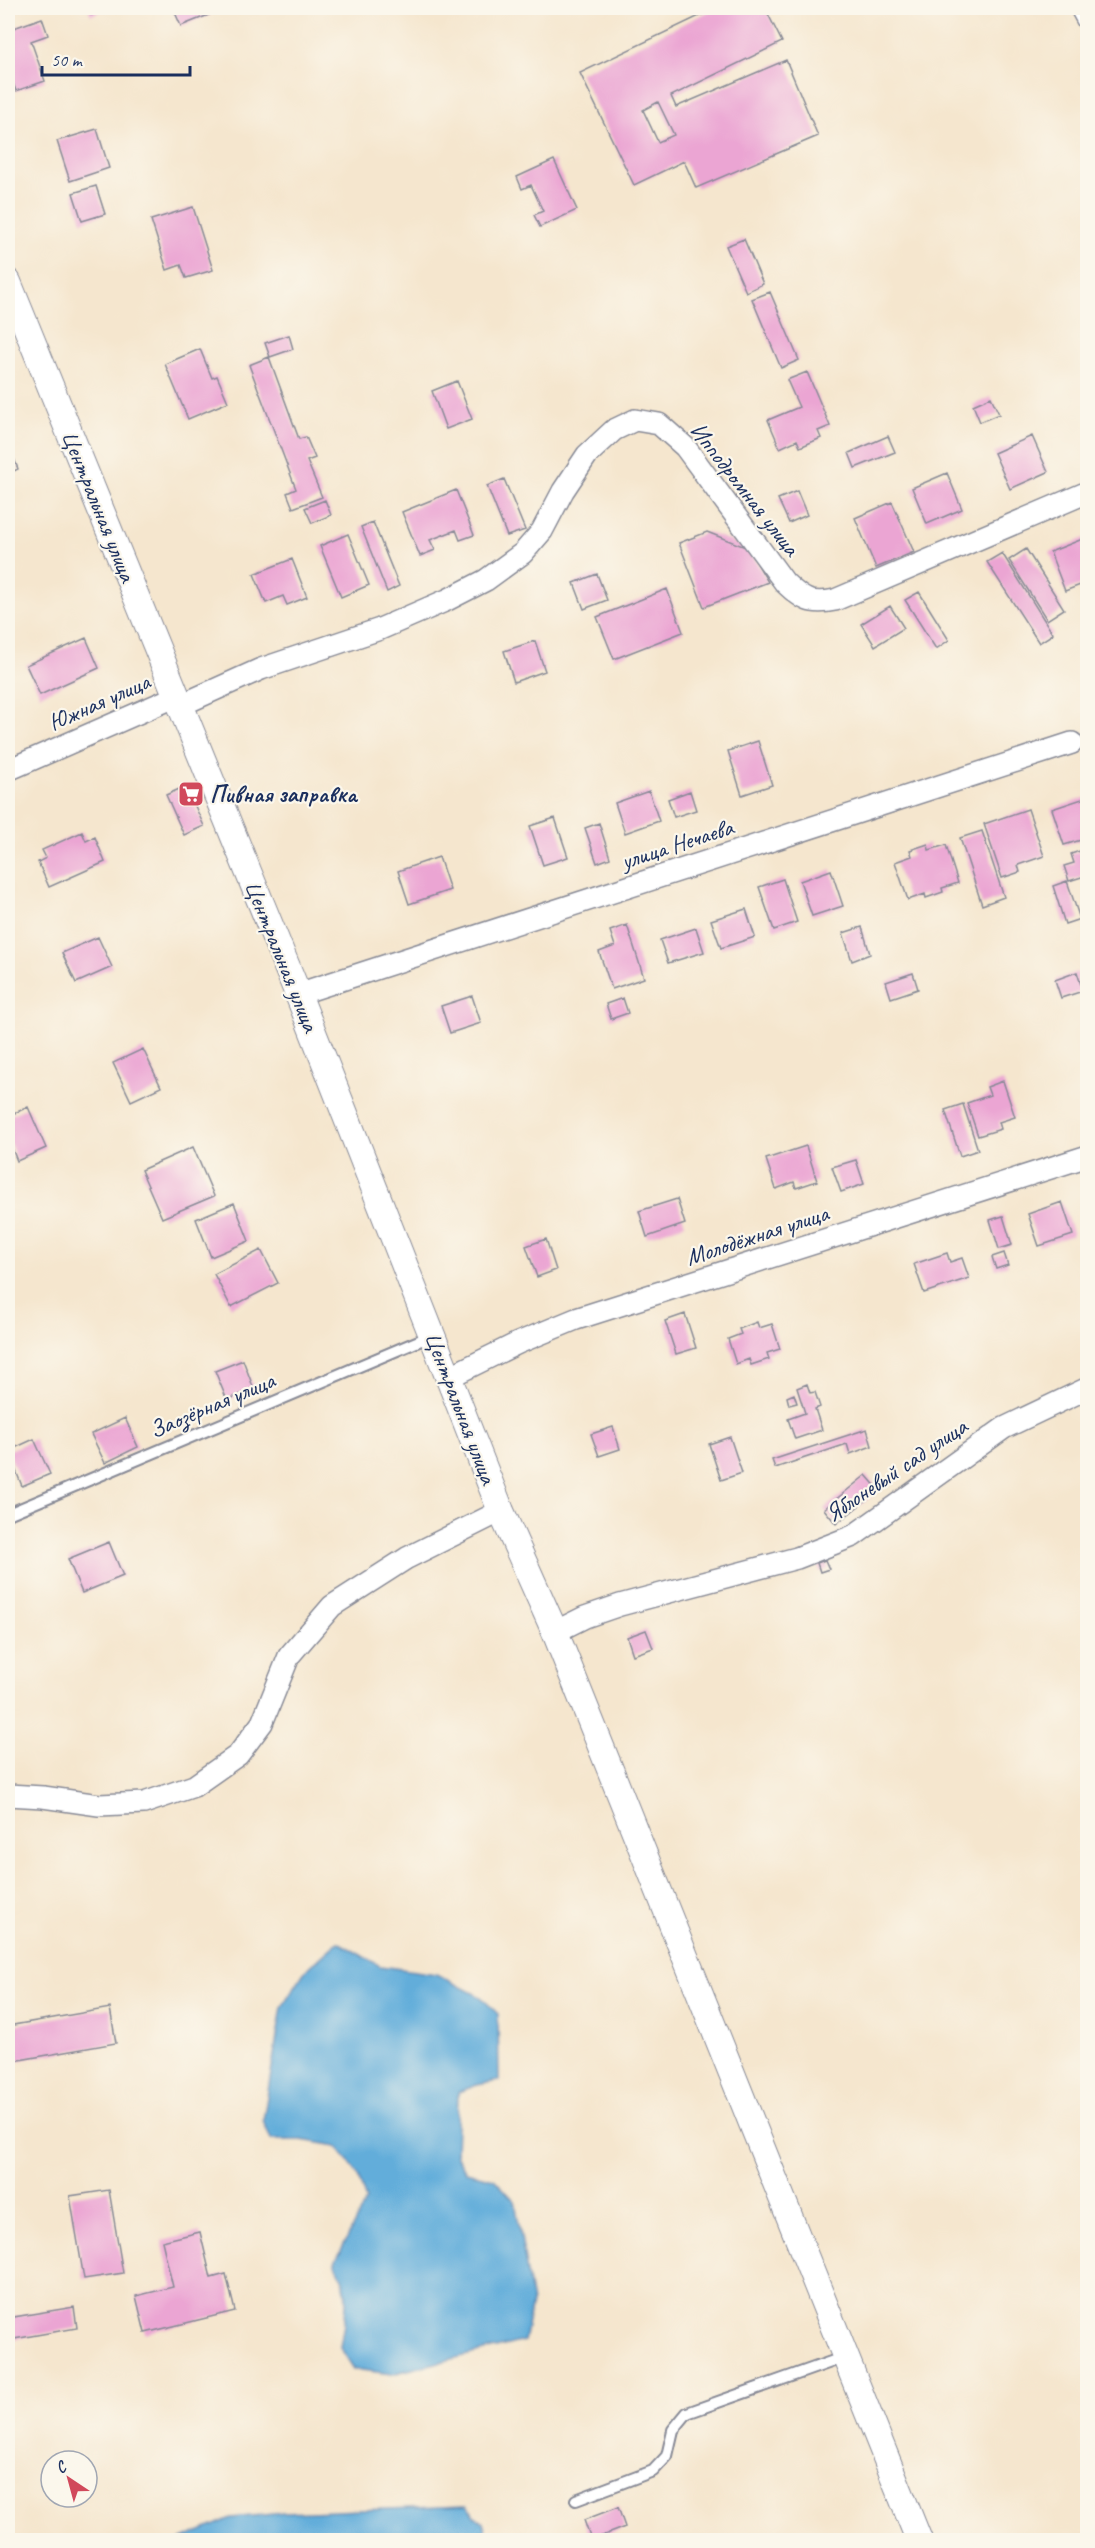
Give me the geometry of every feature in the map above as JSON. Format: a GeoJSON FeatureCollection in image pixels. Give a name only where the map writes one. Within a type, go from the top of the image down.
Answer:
{"type":"FeatureCollection","features":[{"type":"Feature","properties":{"kind":"street"},"geometry":{"type":"LineString","coordinates":[[1081,8],[1088,21]]}},
{"type":"Feature","properties":{"kind":"street","name":"Центральная улица"},"geometry":{"type":"LineString","coordinates":[[8,282],[298,994],[501,1511],[555,1632],[919,2541]]}},
{"type":"Feature","properties":{"kind":"street","name":"Ипподромная улица"},"geometry":{"type":"LineString","coordinates":[[179,700],[261,669],[380,629],[486,580],[523,553],[542,531],[563,491],[587,455],[614,430],[635,420],[659,424],[686,447],[785,583],[801,598],[817,603],[835,600],[1088,492]]}},
{"type":"Feature","properties":{"kind":"street","name":"Южная улица"},"geometry":{"type":"LineString","coordinates":[[8,770],[179,700]]}},
{"type":"Feature","properties":{"kind":"street","name":"улица Нечаева"},"geometry":{"type":"LineString","coordinates":[[298,994],[1072,742]]}},
{"type":"Feature","properties":{"kind":"street","name":"Молодёжная улица"},"geometry":{"type":"LineString","coordinates":[[449,1377],[518,1343],[576,1319],[1088,1156]]}},
{"type":"Feature","properties":{"kind":"street","name":"Яблоневый сад улица"},"geometry":{"type":"LineString","coordinates":[[555,1632],[585,1617],[621,1605],[797,1558],[853,1536],[1005,1428],[1088,1388]]}},
{"type":"Feature","properties":{"kind":"street"},"geometry":{"type":"LineString","coordinates":[[8,1795],[43,1797],[99,1805],[144,1803],[194,1786],[238,1755],[262,1723],[290,1656],[332,1606],[407,1558],[501,1511]]}},
{"type":"Feature","properties":{"kind":"lane","name":"Заозёрная улица"},"geometry":{"type":"LineString","coordinates":[[8,1514],[433,1335]]}},
{"type":"Feature","properties":{"kind":"lane"},"geometry":{"type":"LineString","coordinates":[[576,2500],[653,2472],[667,2456],[673,2430],[687,2414],[844,2357]]}},
{"type":"Feature","properties":{"kind":"water"},"geometry":{"type":"Polygon","coordinates":[[[338,1942],[380,1966],[436,1974],[481,1997],[498,2014],[499,2081],[477,2085],[458,2092],[456,2155],[466,2172],[494,2179],[515,2201],[532,2303],[524,2341],[392,2374],[354,2369],[340,2347],[346,2313],[346,2294],[335,2262],[366,2201],[357,2173],[337,2146],[301,2140],[271,2140],[263,2121],[282,2007],[305,1971],[338,1942]]]}},
{"type":"Feature","properties":{"kind":"water"},"geometry":{"type":"Polygon","coordinates":[[[466,2506],[483,2523],[488,2540],[180,2540],[231,2518],[284,2513],[466,2506]]]}},
{"type":"Feature","properties":{"kind":"building"},"geometry":{"type":"Polygon","coordinates":[[[88,8],[109,8],[91,15],[88,8]]]}},
{"type":"Feature","properties":{"kind":"building"},"geometry":{"type":"Polygon","coordinates":[[[173,8],[208,8],[211,14],[181,26],[173,8]]]}},
{"type":"Feature","properties":{"kind":"building"},"geometry":{"type":"Polygon","coordinates":[[[716,8],[765,8],[782,42],[671,96],[676,107],[786,60],[818,136],[696,188],[684,161],[634,185],[580,73],[716,8]],[[658,102],[643,110],[658,142],[674,135],[658,102]]]}},
{"type":"Feature","properties":{"kind":"building"},"geometry":{"type":"Polygon","coordinates":[[[42,18],[48,35],[31,41],[45,81],[16,91],[8,69],[8,30],[42,18]]]}},
{"type":"Feature","properties":{"kind":"building"},"geometry":{"type":"Polygon","coordinates":[[[97,129],[109,168],[70,181],[57,141],[97,129]]]}},
{"type":"Feature","properties":{"kind":"building"},"geometry":{"type":"Polygon","coordinates":[[[554,160],[577,210],[540,227],[534,215],[543,211],[531,185],[522,189],[517,177],[554,160]]]}},
{"type":"Feature","properties":{"kind":"building"},"geometry":{"type":"Polygon","coordinates":[[[96,186],[105,214],[82,221],[73,193],[96,186]]]}},
{"type":"Feature","properties":{"kind":"building"},"geometry":{"type":"Polygon","coordinates":[[[193,207],[213,270],[186,278],[181,265],[167,270],[151,220],[193,207]]]}},
{"type":"Feature","properties":{"kind":"building"},"geometry":{"type":"Polygon","coordinates":[[[744,239],[763,284],[746,292],[726,246],[744,239]]]}},
{"type":"Feature","properties":{"kind":"building"},"geometry":{"type":"Polygon","coordinates":[[[770,292],[799,360],[781,368],[752,299],[770,292]]]}},
{"type":"Feature","properties":{"kind":"building"},"geometry":{"type":"Polygon","coordinates":[[[289,335],[293,349],[270,357],[265,343],[289,335]]]}},
{"type":"Feature","properties":{"kind":"building"},"geometry":{"type":"Polygon","coordinates":[[[200,349],[212,378],[217,376],[228,402],[188,419],[165,364],[200,349]]]}},
{"type":"Feature","properties":{"kind":"building"},"geometry":{"type":"Polygon","coordinates":[[[269,357],[299,439],[306,437],[315,458],[307,461],[322,497],[293,508],[287,493],[296,489],[249,365],[269,357]]]}},
{"type":"Feature","properties":{"kind":"building"},"geometry":{"type":"Polygon","coordinates":[[[807,372],[830,426],[818,431],[821,438],[800,447],[797,440],[780,448],[768,420],[799,407],[787,380],[807,372]]]}},
{"type":"Feature","properties":{"kind":"building"},"geometry":{"type":"Polygon","coordinates":[[[457,381],[472,419],[446,429],[432,391],[457,381]]]}},
{"type":"Feature","properties":{"kind":"building"},"geometry":{"type":"Polygon","coordinates":[[[991,397],[999,414],[980,422],[973,405],[991,397]]]}},
{"type":"Feature","properties":{"kind":"building"},"geometry":{"type":"Polygon","coordinates":[[[888,436],[895,452],[855,468],[849,453],[888,436]]]}},
{"type":"Feature","properties":{"kind":"building"},"geometry":{"type":"Polygon","coordinates":[[[1032,436],[1048,472],[1010,489],[994,453],[1032,436]]]}},
{"type":"Feature","properties":{"kind":"building"},"geometry":{"type":"Polygon","coordinates":[[[8,443],[18,469],[8,474],[8,443]]]}},
{"type":"Feature","properties":{"kind":"building"},"geometry":{"type":"Polygon","coordinates":[[[947,473],[962,509],[927,524],[912,488],[947,473]]]}},
{"type":"Feature","properties":{"kind":"building"},"geometry":{"type":"Polygon","coordinates":[[[504,479],[525,530],[507,536],[487,486],[504,479]]]}},
{"type":"Feature","properties":{"kind":"building"},"geometry":{"type":"Polygon","coordinates":[[[456,490],[474,535],[460,540],[456,530],[430,540],[435,550],[420,556],[402,512],[456,490]]]}},
{"type":"Feature","properties":{"kind":"building"},"geometry":{"type":"Polygon","coordinates":[[[797,491],[807,515],[789,523],[778,499],[797,491]]]}},
{"type":"Feature","properties":{"kind":"building"},"geometry":{"type":"Polygon","coordinates":[[[325,500],[331,515],[312,523],[305,508],[325,500]]]}},
{"type":"Feature","properties":{"kind":"building"},"geometry":{"type":"Polygon","coordinates":[[[892,502],[914,552],[876,568],[855,518],[892,502]]]}},
{"type":"Feature","properties":{"kind":"building"},"geometry":{"type":"Polygon","coordinates":[[[373,522],[399,586],[387,592],[361,527],[373,522]]]}},
{"type":"Feature","properties":{"kind":"building"},"geometry":{"type":"Polygon","coordinates":[[[707,532],[748,548],[768,582],[704,607],[679,543],[707,532]]]}},
{"type":"Feature","properties":{"kind":"building"},"geometry":{"type":"Polygon","coordinates":[[[348,534],[369,585],[341,597],[320,546],[348,534]]]}},
{"type":"Feature","properties":{"kind":"building"},"geometry":{"type":"Polygon","coordinates":[[[1085,538],[1088,546],[1088,582],[1065,591],[1050,552],[1085,538]]]}},
{"type":"Feature","properties":{"kind":"building"},"geometry":{"type":"Polygon","coordinates":[[[1026,549],[1064,609],[1047,620],[1009,560],[1026,549]]]}},
{"type":"Feature","properties":{"kind":"building"},"geometry":{"type":"Polygon","coordinates":[[[1002,553],[1053,634],[1039,643],[987,562],[1002,553]]]}},
{"type":"Feature","properties":{"kind":"building"},"geometry":{"type":"Polygon","coordinates":[[[292,559],[307,597],[287,605],[283,596],[266,603],[254,574],[292,559]]]}},
{"type":"Feature","properties":{"kind":"building"},"geometry":{"type":"Polygon","coordinates":[[[597,574],[607,600],[584,609],[574,583],[597,574]]]}},
{"type":"Feature","properties":{"kind":"building"},"geometry":{"type":"Polygon","coordinates":[[[667,589],[683,632],[614,659],[597,617],[667,589]]]}},
{"type":"Feature","properties":{"kind":"building"},"geometry":{"type":"Polygon","coordinates":[[[919,592],[949,640],[936,649],[905,600],[919,592]]]}},
{"type":"Feature","properties":{"kind":"building"},"geometry":{"type":"Polygon","coordinates":[[[890,606],[904,628],[875,646],[861,624],[890,606]]]}},
{"type":"Feature","properties":{"kind":"building"},"geometry":{"type":"Polygon","coordinates":[[[86,638],[99,668],[40,695],[26,665],[86,638]]]}},
{"type":"Feature","properties":{"kind":"building"},"geometry":{"type":"Polygon","coordinates":[[[535,641],[545,671],[514,682],[504,651],[535,641]]]}},
{"type":"Feature","properties":{"kind":"building"},"geometry":{"type":"Polygon","coordinates":[[[758,741],[772,785],[742,795],[728,751],[758,741]]]}},
{"type":"Feature","properties":{"kind":"building"},"geometry":{"type":"Polygon","coordinates":[[[186,786],[204,826],[184,835],[166,795],[186,786]]]}},
{"type":"Feature","properties":{"kind":"building"},"geometry":{"type":"Polygon","coordinates":[[[649,791],[659,821],[625,833],[615,803],[649,791]]]}},
{"type":"Feature","properties":{"kind":"building"},"geometry":{"type":"Polygon","coordinates":[[[690,791],[696,810],[674,817],[668,799],[690,791]]]}},
{"type":"Feature","properties":{"kind":"building"},"geometry":{"type":"Polygon","coordinates":[[[1088,797],[1088,838],[1064,845],[1052,809],[1088,797]]]}},
{"type":"Feature","properties":{"kind":"building"},"geometry":{"type":"Polygon","coordinates":[[[1028,809],[1044,856],[1018,865],[1020,872],[1002,878],[984,824],[1028,809]]]}},
{"type":"Feature","properties":{"kind":"building"},"geometry":{"type":"Polygon","coordinates":[[[555,818],[568,857],[543,865],[530,826],[555,818]]]}},
{"type":"Feature","properties":{"kind":"building"},"geometry":{"type":"Polygon","coordinates":[[[599,823],[610,858],[597,863],[585,828],[599,823]]]}},
{"type":"Feature","properties":{"kind":"building"},"geometry":{"type":"Polygon","coordinates":[[[982,831],[1004,897],[982,905],[960,838],[982,831]]]}},
{"type":"Feature","properties":{"kind":"building"},"geometry":{"type":"Polygon","coordinates":[[[82,832],[86,841],[95,837],[105,862],[49,887],[38,862],[46,858],[42,850],[82,832]]]}},
{"type":"Feature","properties":{"kind":"building"},"geometry":{"type":"Polygon","coordinates":[[[928,844],[929,850],[946,845],[958,883],[942,888],[943,892],[926,898],[925,894],[908,900],[895,862],[912,856],[910,850],[928,844]]]}},
{"type":"Feature","properties":{"kind":"building"},"geometry":{"type":"Polygon","coordinates":[[[1083,850],[1088,864],[1088,875],[1069,881],[1064,866],[1074,863],[1071,854],[1083,850]]]}},
{"type":"Feature","properties":{"kind":"building"},"geometry":{"type":"Polygon","coordinates":[[[439,857],[450,890],[409,904],[398,871],[439,857]]]}},
{"type":"Feature","properties":{"kind":"building"},"geometry":{"type":"Polygon","coordinates":[[[831,870],[843,906],[812,916],[800,881],[831,870]]]}},
{"type":"Feature","properties":{"kind":"building"},"geometry":{"type":"Polygon","coordinates":[[[783,879],[797,922],[774,930],[759,887],[783,879]]]}},
{"type":"Feature","properties":{"kind":"building"},"geometry":{"type":"Polygon","coordinates":[[[1067,881],[1080,919],[1065,924],[1053,886],[1067,881]]]}},
{"type":"Feature","properties":{"kind":"building"},"geometry":{"type":"Polygon","coordinates":[[[746,909],[755,937],[721,948],[711,920],[746,909]]]}},
{"type":"Feature","properties":{"kind":"building"},"geometry":{"type":"Polygon","coordinates":[[[627,925],[644,978],[612,989],[599,952],[615,946],[610,931],[627,925]]]}},
{"type":"Feature","properties":{"kind":"building"},"geometry":{"type":"Polygon","coordinates":[[[862,927],[870,954],[852,961],[843,933],[862,927]]]}},
{"type":"Feature","properties":{"kind":"building"},"geometry":{"type":"Polygon","coordinates":[[[696,928],[704,952],[668,963],[660,940],[696,928]]]}},
{"type":"Feature","properties":{"kind":"building"},"geometry":{"type":"Polygon","coordinates":[[[98,937],[112,967],[76,983],[62,953],[98,937]]]}},
{"type":"Feature","properties":{"kind":"building"},"geometry":{"type":"Polygon","coordinates":[[[1077,972],[1083,991],[1061,998],[1055,980],[1077,972]]]}},
{"type":"Feature","properties":{"kind":"building"},"geometry":{"type":"Polygon","coordinates":[[[913,973],[918,989],[891,998],[886,982],[913,973]]]}},
{"type":"Feature","properties":{"kind":"building"},"geometry":{"type":"Polygon","coordinates":[[[472,996],[481,1023],[450,1033],[441,1006],[472,996]]]}},
{"type":"Feature","properties":{"kind":"building"},"geometry":{"type":"Polygon","coordinates":[[[623,998],[628,1013],[611,1019],[606,1004],[623,998]]]}},
{"type":"Feature","properties":{"kind":"building"},"geometry":{"type":"Polygon","coordinates":[[[143,1049],[161,1087],[131,1101],[113,1063],[143,1049]]]}},
{"type":"Feature","properties":{"kind":"building"},"geometry":{"type":"Polygon","coordinates":[[[1003,1081],[1015,1117],[999,1122],[1001,1129],[978,1136],[967,1103],[990,1095],[987,1087],[1003,1081]]]}},
{"type":"Feature","properties":{"kind":"building"},"geometry":{"type":"Polygon","coordinates":[[[963,1104],[978,1150],[960,1156],[945,1110],[963,1104]]]}},
{"type":"Feature","properties":{"kind":"building"},"geometry":{"type":"Polygon","coordinates":[[[28,1107],[46,1148],[17,1161],[8,1138],[8,1116],[28,1107]]]}},
{"type":"Feature","properties":{"kind":"building"},"geometry":{"type":"Polygon","coordinates":[[[806,1146],[817,1181],[796,1188],[794,1182],[776,1189],[766,1159],[806,1146]]]}},
{"type":"Feature","properties":{"kind":"building"},"geometry":{"type":"Polygon","coordinates":[[[193,1147],[214,1196],[162,1218],[141,1170],[193,1147]]]}},
{"type":"Feature","properties":{"kind":"building"},"geometry":{"type":"Polygon","coordinates":[[[856,1160],[864,1184],[841,1192],[832,1167],[856,1160]]]}},
{"type":"Feature","properties":{"kind":"building"},"geometry":{"type":"Polygon","coordinates":[[[677,1199],[685,1224],[647,1237],[639,1211],[677,1199]]]}},
{"type":"Feature","properties":{"kind":"building"},"geometry":{"type":"Polygon","coordinates":[[[1062,1202],[1073,1235],[1039,1246],[1028,1214],[1062,1202]]]}},
{"type":"Feature","properties":{"kind":"building"},"geometry":{"type":"Polygon","coordinates":[[[234,1203],[249,1241],[211,1257],[196,1219],[234,1203]]]}},
{"type":"Feature","properties":{"kind":"building"},"geometry":{"type":"Polygon","coordinates":[[[1003,1216],[1012,1245],[999,1249],[990,1220],[1003,1216]]]}},
{"type":"Feature","properties":{"kind":"building"},"geometry":{"type":"Polygon","coordinates":[[[546,1239],[556,1270],[537,1277],[526,1246],[546,1239]]]}},
{"type":"Feature","properties":{"kind":"building"},"geometry":{"type":"Polygon","coordinates":[[[261,1250],[278,1283],[231,1307],[214,1274],[261,1250]]]}},
{"type":"Feature","properties":{"kind":"building"},"geometry":{"type":"Polygon","coordinates":[[[947,1253],[950,1262],[962,1258],[969,1278],[924,1293],[914,1264],[947,1253]]]}},
{"type":"Feature","properties":{"kind":"building"},"geometry":{"type":"Polygon","coordinates":[[[1004,1253],[1008,1265],[996,1269],[992,1257],[1004,1253]]]}},
{"type":"Feature","properties":{"kind":"building"},"geometry":{"type":"Polygon","coordinates":[[[685,1314],[696,1348],[676,1354],[665,1321],[685,1314]]]}},
{"type":"Feature","properties":{"kind":"building"},"geometry":{"type":"Polygon","coordinates":[[[757,1322],[759,1328],[772,1324],[780,1349],[767,1353],[769,1359],[751,1365],[749,1359],[736,1364],[728,1339],[741,1334],[739,1329],[757,1322]]]}},
{"type":"Feature","properties":{"kind":"building"},"geometry":{"type":"Polygon","coordinates":[[[243,1360],[254,1389],[227,1400],[215,1371],[243,1360]]]}},
{"type":"Feature","properties":{"kind":"building"},"geometry":{"type":"Polygon","coordinates":[[[807,1384],[810,1393],[815,1392],[820,1407],[815,1409],[822,1430],[795,1439],[788,1419],[805,1413],[797,1388],[807,1384]]]}},
{"type":"Feature","properties":{"kind":"building"},"geometry":{"type":"Polygon","coordinates":[[[794,1394],[797,1403],[789,1405],[787,1397],[794,1394]]]}},
{"type":"Feature","properties":{"kind":"building"},"geometry":{"type":"Polygon","coordinates":[[[125,1418],[138,1447],[105,1463],[91,1434],[125,1418]]]}},
{"type":"Feature","properties":{"kind":"building"},"geometry":{"type":"Polygon","coordinates":[[[613,1427],[620,1449],[599,1456],[591,1434],[613,1427]]]}},
{"type":"Feature","properties":{"kind":"building"},"geometry":{"type":"Polygon","coordinates":[[[867,1429],[872,1446],[850,1454],[847,1444],[775,1468],[772,1460],[867,1429]]]}},
{"type":"Feature","properties":{"kind":"building"},"geometry":{"type":"Polygon","coordinates":[[[730,1437],[742,1473],[721,1480],[709,1444],[730,1437]]]}},
{"type":"Feature","properties":{"kind":"building"},"geometry":{"type":"Polygon","coordinates":[[[34,1439],[50,1474],[22,1486],[8,1451],[34,1439]]]}},
{"type":"Feature","properties":{"kind":"building"},"geometry":{"type":"Polygon","coordinates":[[[866,1475],[879,1490],[836,1524],[824,1509],[866,1475]]]}},
{"type":"Feature","properties":{"kind":"building"},"geometry":{"type":"Polygon","coordinates":[[[109,1542],[123,1576],[82,1593],[68,1559],[109,1542]]]}},
{"type":"Feature","properties":{"kind":"building"},"geometry":{"type":"Polygon","coordinates":[[[825,1560],[829,1569],[820,1572],[817,1563],[825,1560]]]}},
{"type":"Feature","properties":{"kind":"building"},"geometry":{"type":"Polygon","coordinates":[[[646,1630],[653,1648],[633,1655],[627,1637],[646,1630]]]}},
{"type":"Feature","properties":{"kind":"building"},"geometry":{"type":"Polygon","coordinates":[[[110,2008],[116,2043],[8,2062],[8,2026],[110,2008]]]}},
{"type":"Feature","properties":{"kind":"building"},"geometry":{"type":"Polygon","coordinates":[[[109,2190],[123,2273],[84,2279],[70,2196],[109,2190]]]}},
{"type":"Feature","properties":{"kind":"building"},"geometry":{"type":"Polygon","coordinates":[[[200,2232],[211,2278],[226,2274],[235,2311],[145,2333],[136,2296],[173,2287],[162,2241],[200,2232]]]}},
{"type":"Feature","properties":{"kind":"building"},"geometry":{"type":"Polygon","coordinates":[[[74,2307],[77,2328],[8,2340],[8,2318],[74,2307]]]}},
{"type":"Feature","properties":{"kind":"building"},"geometry":{"type":"Polygon","coordinates":[[[618,2507],[625,2527],[591,2540],[584,2520],[618,2507]]]}},
{"type":"Feature","properties":{"kind":"place","name":"Пивная заправка"},"geometry":{"type":"Point","coordinates":[191,794]}}]}
